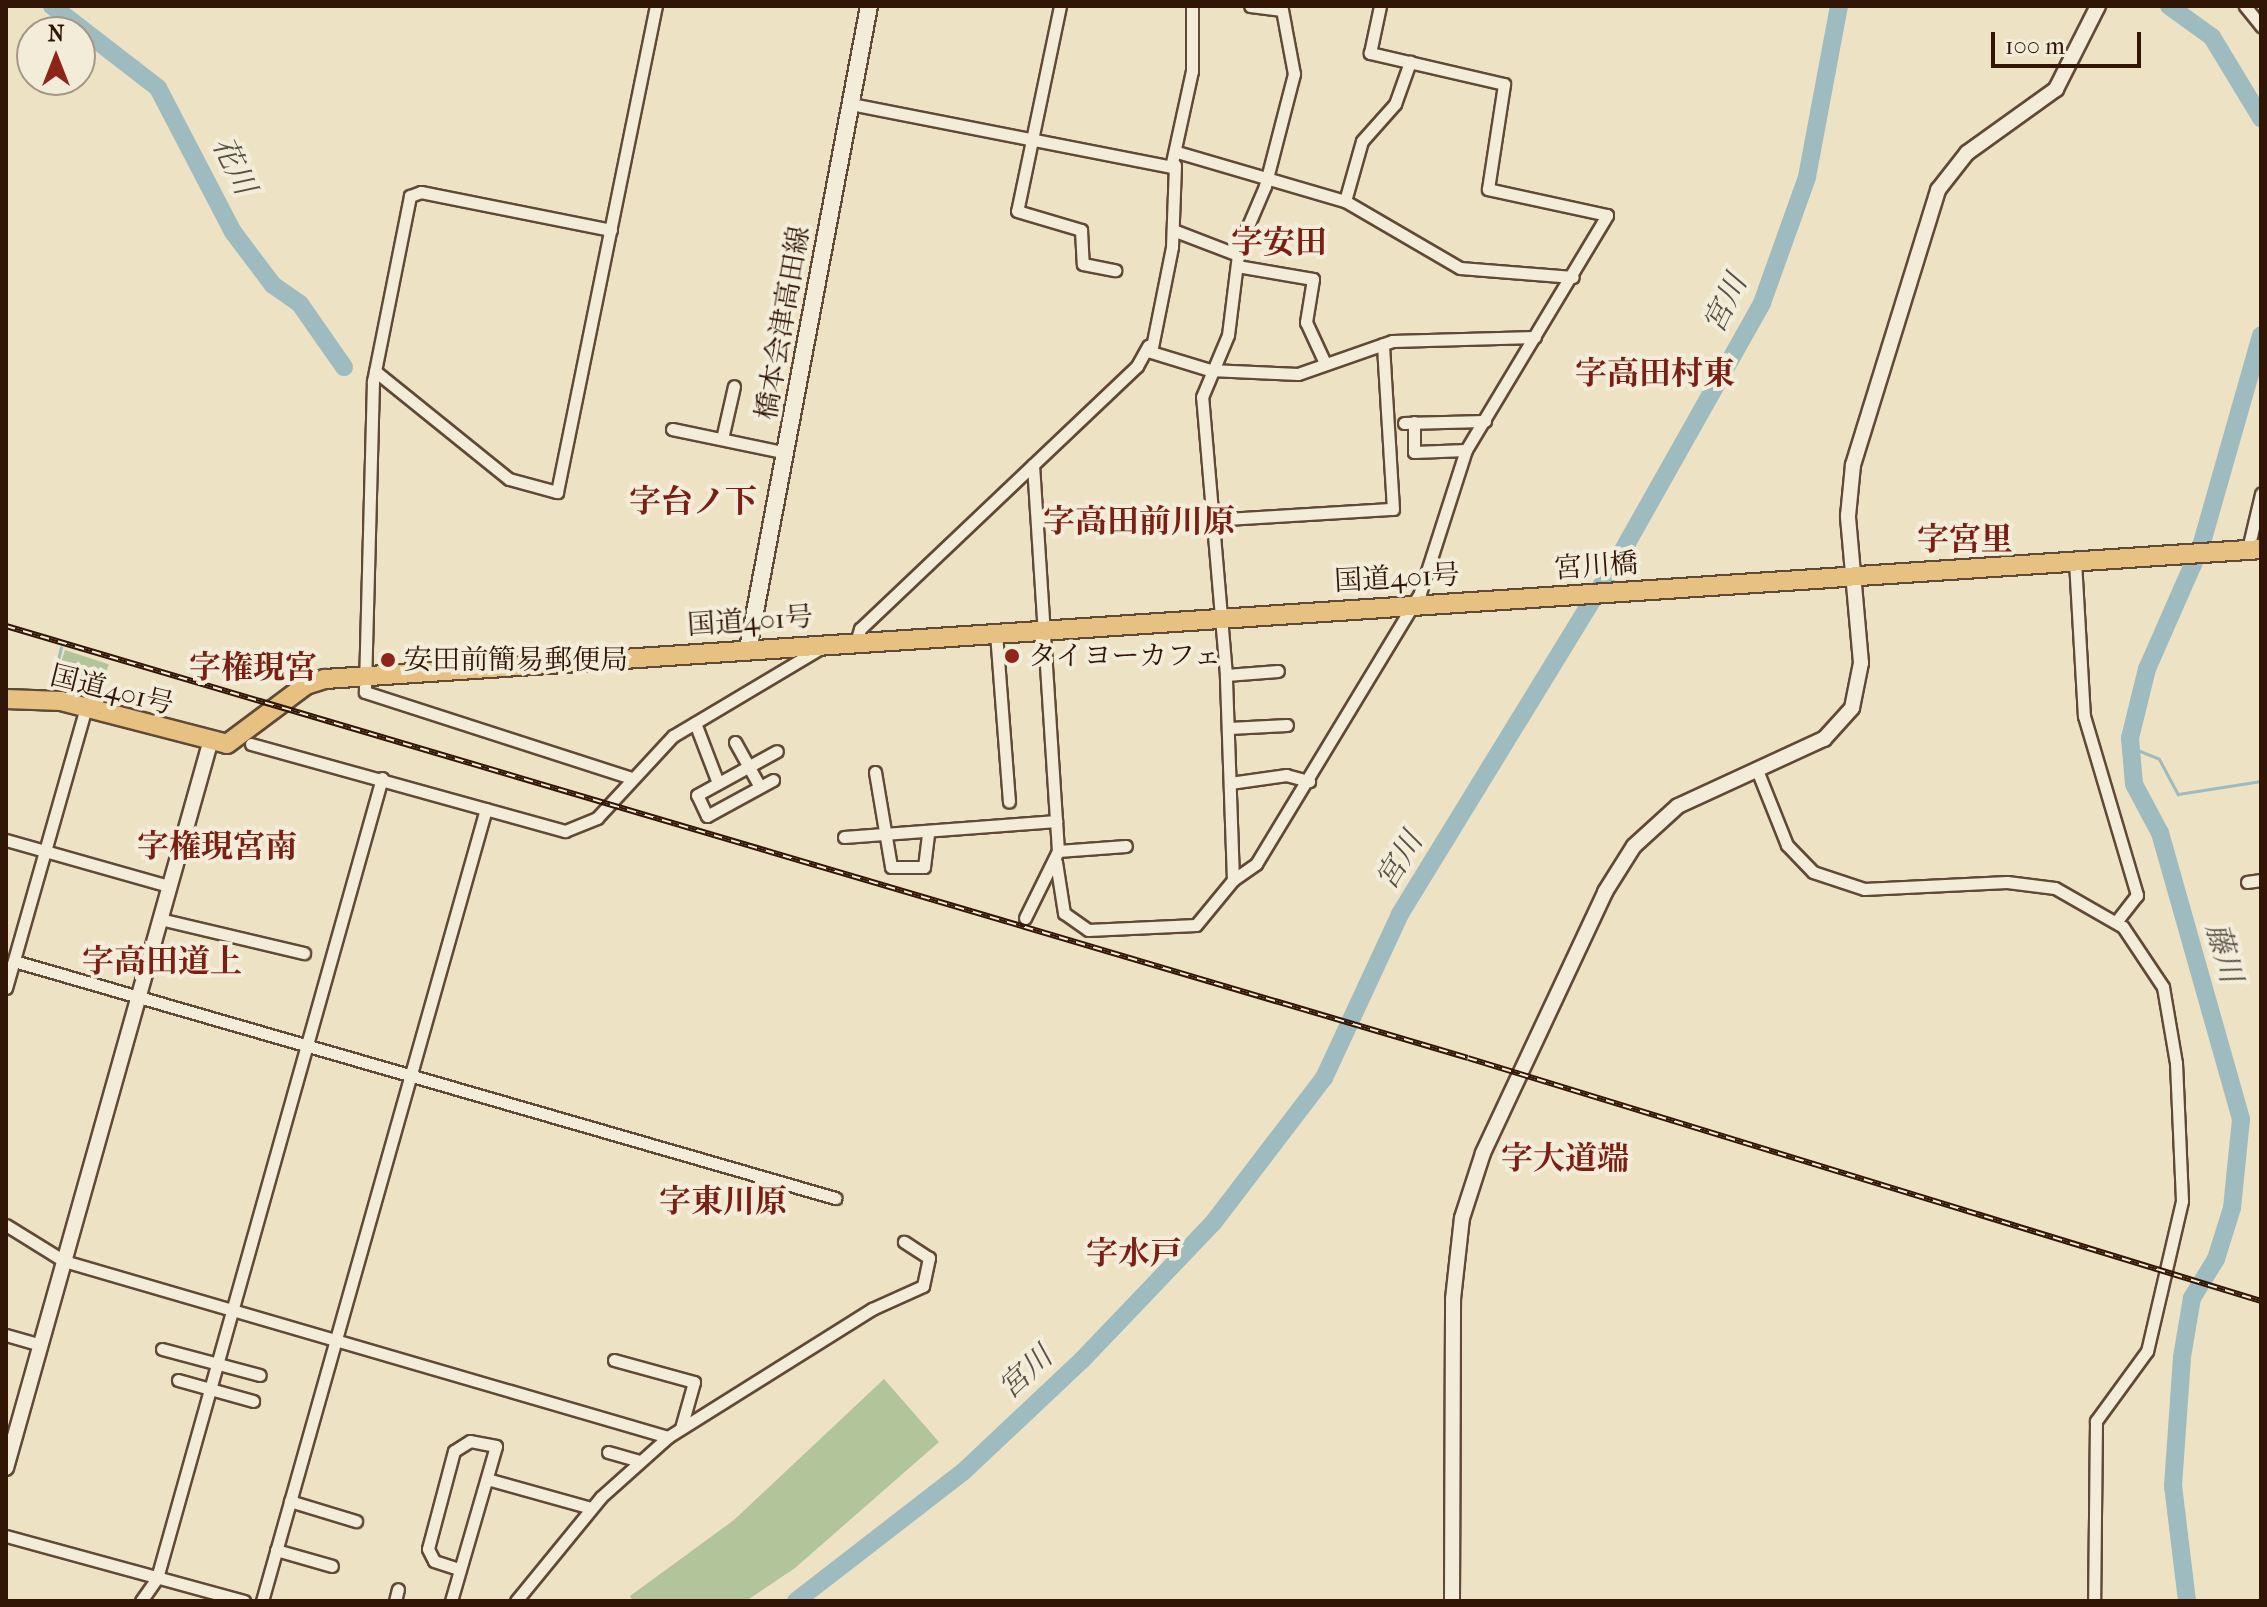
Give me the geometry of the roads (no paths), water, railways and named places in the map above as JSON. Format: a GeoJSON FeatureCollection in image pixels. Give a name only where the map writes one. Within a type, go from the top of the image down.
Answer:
{"type":"FeatureCollection","features":[{"type":"Feature","properties":{"kind":"highway"},"geometry":{"type":"LineString","coordinates":[[1856,576],[2251,549]]}},
{"type":"Feature","properties":{"kind":"highway","name":"宮川橋"},"geometry":{"type":"LineString","coordinates":[[1525,599],[1856,576]]}},
{"type":"Feature","properties":{"kind":"highway","name":"国道401号"},"geometry":{"type":"LineString","coordinates":[[6,699],[86,708],[210,743],[246,732],[314,681],[748,649],[1525,599]]}},
{"type":"Feature","properties":{"kind":"main road","name":"橋本会津高田線"},"geometry":{"type":"LineString","coordinates":[[748,649],[869,6]]}},
{"type":"Feature","properties":{"kind":"street"},"geometry":{"type":"LineString","coordinates":[[375,371],[509,479],[557,492],[656,6]]}},
{"type":"Feature","properties":{"kind":"street"},"geometry":{"type":"LineString","coordinates":[[1060,6],[1017,211],[1081,230],[1083,264],[1115,270]]}},
{"type":"Feature","properties":{"kind":"street"},"geometry":{"type":"LineString","coordinates":[[856,642],[860,629],[1137,366],[1148,346],[1173,230],[1175,165],[1192,71],[1192,6]]}},
{"type":"Feature","properties":{"kind":"street"},"geometry":{"type":"LineString","coordinates":[[1233,880],[1226,675],[1202,397],[1210,370],[1228,335],[1237,260],[1266,178],[1294,74],[1282,8],[1250,6]]}},
{"type":"Feature","properties":{"kind":"street"},"geometry":{"type":"LineString","coordinates":[[1033,465],[1057,856],[1064,913],[1088,930],[1196,925],[1233,880],[1256,864],[1413,605],[1466,450],[1573,277],[1607,215],[1488,189],[1504,84],[1370,53],[1380,6]]}},
{"type":"Feature","properties":{"kind":"street"},"geometry":{"type":"LineString","coordinates":[[2245,6],[2261,26]]}},
{"type":"Feature","properties":{"kind":"street"},"geometry":{"type":"LineString","coordinates":[[1452,1601],[1453,1299],[1462,1218],[1483,1153],[1605,892],[1634,846],[1678,806],[1824,739],[1852,708],[1861,663],[1856,576],[1848,516],[1853,465],[1938,190],[1967,153],[2056,89],[2097,8]]}},
{"type":"Feature","properties":{"kind":"street"},"geometry":{"type":"LineString","coordinates":[[1345,201],[1362,141],[1375,135],[1395,104],[1410,62]]}},
{"type":"Feature","properties":{"kind":"street"},"geometry":{"type":"LineString","coordinates":[[851,104],[1175,165]]}},
{"type":"Feature","properties":{"kind":"street"},"geometry":{"type":"LineString","coordinates":[[1177,152],[1345,201],[1460,268],[1573,277]]}},
{"type":"Feature","properties":{"kind":"street"},"geometry":{"type":"LineString","coordinates":[[611,230],[415,192],[375,371],[365,678],[371,697],[631,778]]}},
{"type":"Feature","properties":{"kind":"street"},"geometry":{"type":"LineString","coordinates":[[1173,230],[1237,260],[1313,279],[1306,322],[1324,361]]}},
{"type":"Feature","properties":{"kind":"street"},"geometry":{"type":"LineString","coordinates":[[1148,346],[1210,370],[1298,374],[1324,361],[1383,344],[1535,337]]}},
{"type":"Feature","properties":{"kind":"street"},"geometry":{"type":"LineString","coordinates":[[1211,520],[1393,509],[1383,344]]}},
{"type":"Feature","properties":{"kind":"street"},"geometry":{"type":"LineString","coordinates":[[722,439],[734,386]]}},
{"type":"Feature","properties":{"kind":"street"},"geometry":{"type":"LineString","coordinates":[[1466,450],[1414,452],[1409,423],[1485,421]]}},
{"type":"Feature","properties":{"kind":"street"},"geometry":{"type":"LineString","coordinates":[[672,429],[787,453]]}},
{"type":"Feature","properties":{"kind":"street"},"geometry":{"type":"LineString","coordinates":[[2251,549],[2261,494]]}},
{"type":"Feature","properties":{"kind":"street"},"geometry":{"type":"LineString","coordinates":[[2075,561],[2084,716],[2137,895],[2116,922]]}},
{"type":"Feature","properties":{"kind":"street"},"geometry":{"type":"LineString","coordinates":[[996,633],[1009,801]]}},
{"type":"Feature","properties":{"kind":"street"},"geometry":{"type":"LineString","coordinates":[[251,744],[565,831],[597,818],[631,778],[695,723],[821,645]]}},
{"type":"Feature","properties":{"kind":"street"},"geometry":{"type":"LineString","coordinates":[[1226,675],[1278,671]]}},
{"type":"Feature","properties":{"kind":"street"},"geometry":{"type":"LineString","coordinates":[[6,988],[42,850],[86,708]]}},
{"type":"Feature","properties":{"kind":"street"},"geometry":{"type":"LineString","coordinates":[[695,723],[718,783]]}},
{"type":"Feature","properties":{"kind":"street"},"geometry":{"type":"LineString","coordinates":[[1229,728],[1287,725]]}},
{"type":"Feature","properties":{"kind":"street"},"geometry":{"type":"LineString","coordinates":[[735,742],[760,787]]}},
{"type":"Feature","properties":{"kind":"street"},"geometry":{"type":"LineString","coordinates":[[6,1468],[210,743]]}},
{"type":"Feature","properties":{"kind":"street"},"geometry":{"type":"LineString","coordinates":[[773,780],[707,816],[697,795],[777,751]]}},
{"type":"Feature","properties":{"kind":"street"},"geometry":{"type":"LineString","coordinates":[[1757,770],[1787,845],[1828,880],[1864,889],[2042,885],[2116,922],[2151,964],[2168,1000],[2182,1201],[2147,1351],[2096,1421],[2094,1601]]}},
{"type":"Feature","properties":{"kind":"street"},"geometry":{"type":"LineString","coordinates":[[875,772],[881,836],[891,867],[913,871],[928,863],[928,833]]}},
{"type":"Feature","properties":{"kind":"street"},"geometry":{"type":"LineString","coordinates":[[1230,783],[1286,775],[1309,781]]}},
{"type":"Feature","properties":{"kind":"street"},"geometry":{"type":"LineString","coordinates":[[141,1601],[157,1578],[382,778]]}},
{"type":"Feature","properties":{"kind":"street"},"geometry":{"type":"LineString","coordinates":[[262,1601],[486,809]]}},
{"type":"Feature","properties":{"kind":"street"},"geometry":{"type":"LineString","coordinates":[[844,837],[1056,821]]}},
{"type":"Feature","properties":{"kind":"street"},"geometry":{"type":"LineString","coordinates":[[6,840],[169,886]]}},
{"type":"Feature","properties":{"kind":"street"},"geometry":{"type":"LineString","coordinates":[[1057,856],[1126,846]]}},
{"type":"Feature","properties":{"kind":"street"},"geometry":{"type":"LineString","coordinates":[[1025,918],[1057,856]]}},
{"type":"Feature","properties":{"kind":"street"},"geometry":{"type":"LineString","coordinates":[[2247,882],[2261,880]]}},
{"type":"Feature","properties":{"kind":"street"},"geometry":{"type":"LineString","coordinates":[[160,919],[304,953]]}},
{"type":"Feature","properties":{"kind":"street"},"geometry":{"type":"LineString","coordinates":[[14,961],[835,1198]]}},
{"type":"Feature","properties":{"kind":"street"},"geometry":{"type":"LineString","coordinates":[[6,1225],[64,1261],[232,1313],[668,1437]]}},
{"type":"Feature","properties":{"kind":"street"},"geometry":{"type":"LineString","coordinates":[[516,1601],[591,1508],[668,1437],[872,1309],[923,1286],[929,1258],[904,1242]]}},
{"type":"Feature","properties":{"kind":"street"},"geometry":{"type":"LineString","coordinates":[[6,1335],[40,1345]]}},
{"type":"Feature","properties":{"kind":"street"},"geometry":{"type":"LineString","coordinates":[[162,1349],[260,1375]]}},
{"type":"Feature","properties":{"kind":"street"},"geometry":{"type":"LineString","coordinates":[[614,1360],[694,1382],[681,1428]]}},
{"type":"Feature","properties":{"kind":"street"},"geometry":{"type":"LineString","coordinates":[[178,1380],[253,1401]]}},
{"type":"Feature","properties":{"kind":"street"},"geometry":{"type":"LineString","coordinates":[[451,1601],[496,1446],[457,1445],[428,1549],[434,1561],[459,1569]]}},
{"type":"Feature","properties":{"kind":"street"},"geometry":{"type":"LineString","coordinates":[[608,1452],[639,1461]]}},
{"type":"Feature","properties":{"kind":"street"},"geometry":{"type":"LineString","coordinates":[[487,1479],[591,1508]]}},
{"type":"Feature","properties":{"kind":"street"},"geometry":{"type":"LineString","coordinates":[[290,1501],[356,1521]]}},
{"type":"Feature","properties":{"kind":"street"},"geometry":{"type":"LineString","coordinates":[[6,1536],[244,1601]]}},
{"type":"Feature","properties":{"kind":"street"},"geometry":{"type":"LineString","coordinates":[[276,1550],[332,1566]]}},
{"type":"Feature","properties":{"kind":"waterway","name":"花川"},"geometry":{"type":"LineString","coordinates":[[52,6],[158,88],[233,232],[273,285],[300,304],[344,367]]}},
{"type":"Feature","properties":{"kind":"waterway","name":"宮川"},"geometry":{"type":"LineString","coordinates":[[796,1601],[963,1472],[1082,1360],[1213,1223],[1324,1078],[1400,914],[1627,543],[1762,303],[1807,177],[1839,6]]}},
{"type":"Feature","properties":{"kind":"waterway","name":"藤川"},"geometry":{"type":"LineString","coordinates":[[2169,6],[2212,37],[2261,118]]}},
{"type":"Feature","properties":{"kind":"waterway","name":"藤川"},"geometry":{"type":"LineString","coordinates":[[2187,1601],[2173,1486],[2182,1357],[2192,1298],[2216,1259],[2232,1208],[2241,1119],[2160,833],[2134,784],[2130,738],[2147,669],[2201,546],[2261,335]]}},
{"type":"Feature","properties":{"kind":"waterway"},"geometry":{"type":"LineString","coordinates":[[51,689],[61,647]]}},
{"type":"Feature","properties":{"kind":"waterway"},"geometry":{"type":"LineString","coordinates":[[2130,747],[2159,759],[2178,794],[2261,781]]}},
{"type":"Feature","properties":{"kind":"railway"},"geometry":{"type":"LineString","coordinates":[[6,626],[1468,1058],[2261,1301]]}},
{"type":"Feature","properties":{"kind":"place","name":"タイヨーカフェ"},"geometry":{"type":"Point","coordinates":[1012,656]}},
{"type":"Feature","properties":{"kind":"place","name":"安田前簡易郵便局"},"geometry":{"type":"Point","coordinates":[388,660]}},
{"type":"Feature","properties":{"kind":"district","name":"字安田"},"geometry":{"type":"Point","coordinates":[1279,243]}},
{"type":"Feature","properties":{"kind":"district","name":"字高田村東"},"geometry":{"type":"Point","coordinates":[1655,374]}},
{"type":"Feature","properties":{"kind":"district","name":"字台ノ下"},"geometry":{"type":"Point","coordinates":[693,502]}},
{"type":"Feature","properties":{"kind":"district","name":"字高田前川原"},"geometry":{"type":"Point","coordinates":[1139,522]}},
{"type":"Feature","properties":{"kind":"district","name":"字宮里"},"geometry":{"type":"Point","coordinates":[1965,540]}},
{"type":"Feature","properties":{"kind":"district","name":"字権現宮"},"geometry":{"type":"Point","coordinates":[253,668]}},
{"type":"Feature","properties":{"kind":"district","name":"字権現宮南"},"geometry":{"type":"Point","coordinates":[217,847]}},
{"type":"Feature","properties":{"kind":"district","name":"字高田道上"},"geometry":{"type":"Point","coordinates":[162,962]}},
{"type":"Feature","properties":{"kind":"district","name":"字大道端"},"geometry":{"type":"Point","coordinates":[1565,1159]}},
{"type":"Feature","properties":{"kind":"district","name":"字東川原"},"geometry":{"type":"Point","coordinates":[723,1202]}},
{"type":"Feature","properties":{"kind":"district","name":"字水戸"},"geometry":{"type":"Point","coordinates":[1134,1254]}}]}
